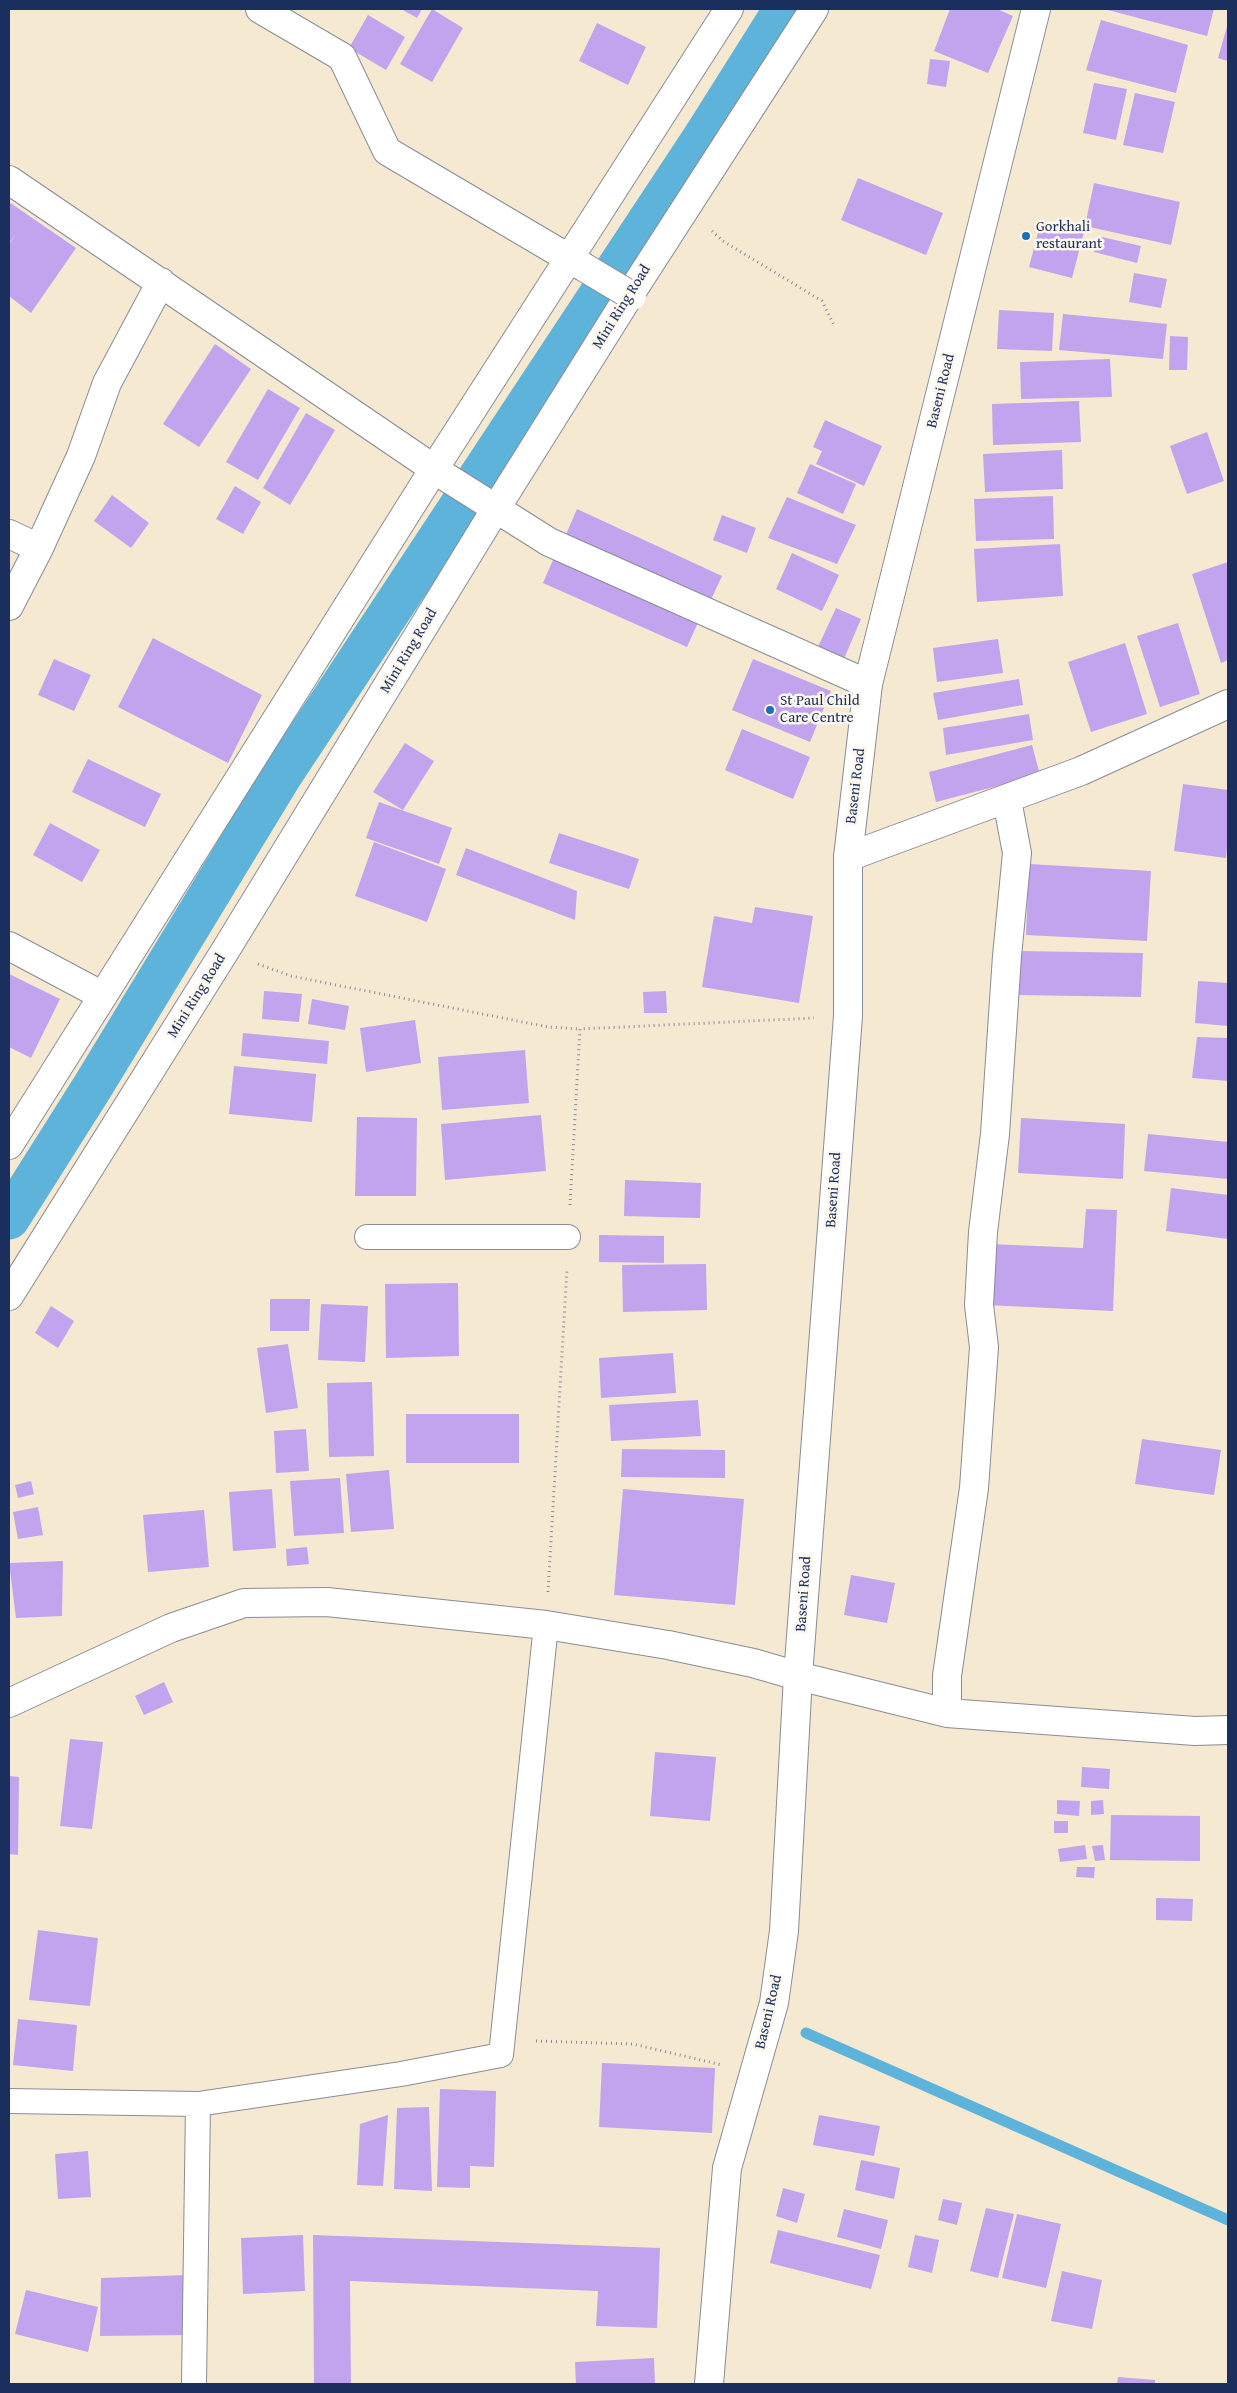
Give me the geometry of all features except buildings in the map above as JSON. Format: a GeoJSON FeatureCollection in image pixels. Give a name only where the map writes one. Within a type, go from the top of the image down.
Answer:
{"type":"FeatureCollection","features":[{"type":"Feature","properties":{"kind":"street"},"geometry":{"type":"LineString","coordinates":[[260,9],[342,57],[387,152],[576,262],[629,297]]}},
{"type":"Feature","properties":{"kind":"street"},"geometry":{"type":"LineString","coordinates":[[9,1145],[16,1122],[103,996],[576,262],[729,9]]}},
{"type":"Feature","properties":{"kind":"street","name":"Mini Ring Road"},"geometry":{"type":"LineString","coordinates":[[9,1296],[225,952],[492,508],[814,9]]}},
{"type":"Feature","properties":{"kind":"street","name":"Baseni Road"},"geometry":{"type":"LineString","coordinates":[[709,2384],[727,2168],[774,2003],[784,1931],[798,1676],[848,1016],[848,857],[868,684],[1036,9]]}},
{"type":"Feature","properties":{"kind":"street"},"geometry":{"type":"LineString","coordinates":[[9,180],[492,508],[549,542],[868,684]]}},
{"type":"Feature","properties":{"kind":"street"},"geometry":{"type":"LineString","coordinates":[[9,606],[39,548],[81,456],[106,383],[161,282]]}},
{"type":"Feature","properties":{"kind":"street"},"geometry":{"type":"LineString","coordinates":[[9,534],[39,548]]}},
{"type":"Feature","properties":{"kind":"street"},"geometry":{"type":"LineString","coordinates":[[848,857],[1081,772],[1228,704]]}},
{"type":"Feature","properties":{"kind":"street"},"geometry":{"type":"LineString","coordinates":[[947,1713],[947,1676],[974,1488],[984,1347],[979,1305],[981,1269],[995,1134],[1007,956],[1017,853],[1007,800]]}},
{"type":"Feature","properties":{"kind":"street"},"geometry":{"type":"LineString","coordinates":[[9,946],[103,996]]}},
{"type":"Feature","properties":{"kind":"street"},"geometry":{"type":"LineString","coordinates":[[9,1703],[171,1628],[244,1603],[326,1602],[546,1625],[668,1645],[753,1663],[947,1713],[1059,1722],[1228,1730]]}},
{"type":"Feature","properties":{"kind":"lane"},"geometry":{"type":"LineString","coordinates":[[367,1237],[568,1236]]}},
{"type":"Feature","properties":{"kind":"lane"},"geometry":{"type":"LineString","coordinates":[[9,2101],[198,2104],[401,2074],[501,2056],[546,1625]]}},
{"type":"Feature","properties":{"kind":"lane"},"geometry":{"type":"LineString","coordinates":[[194,2384],[198,2104]]}},
{"type":"Feature","properties":{"kind":"path"},"geometry":{"type":"LineString","coordinates":[[684,210],[708,227],[723,241],[822,301],[834,325]]}},
{"type":"Feature","properties":{"kind":"path"},"geometry":{"type":"LineString","coordinates":[[225,952],[291,976],[548,1027],[580,1029],[848,1016]]}},
{"type":"Feature","properties":{"kind":"path"},"geometry":{"type":"LineString","coordinates":[[546,1625],[580,1029]]}},
{"type":"Feature","properties":{"kind":"path"},"geometry":{"type":"LineString","coordinates":[[502,2039],[633,2044],[754,2073]]}},
{"type":"Feature","properties":{"kind":"waterway"},"geometry":{"type":"LineString","coordinates":[[9,1219],[93,1086],[280,778],[704,136],[784,9]]}},
{"type":"Feature","properties":{"kind":"waterway"},"geometry":{"type":"LineString","coordinates":[[806,2033],[1228,2220]]}},
{"type":"Feature","properties":{"kind":"place","name":"Gorkhali restaurant"},"geometry":{"type":"Point","coordinates":[1026,236]}},
{"type":"Feature","properties":{"kind":"place","name":"St Paul Child Care Centre"},"geometry":{"type":"Point","coordinates":[770,710]}}]}
